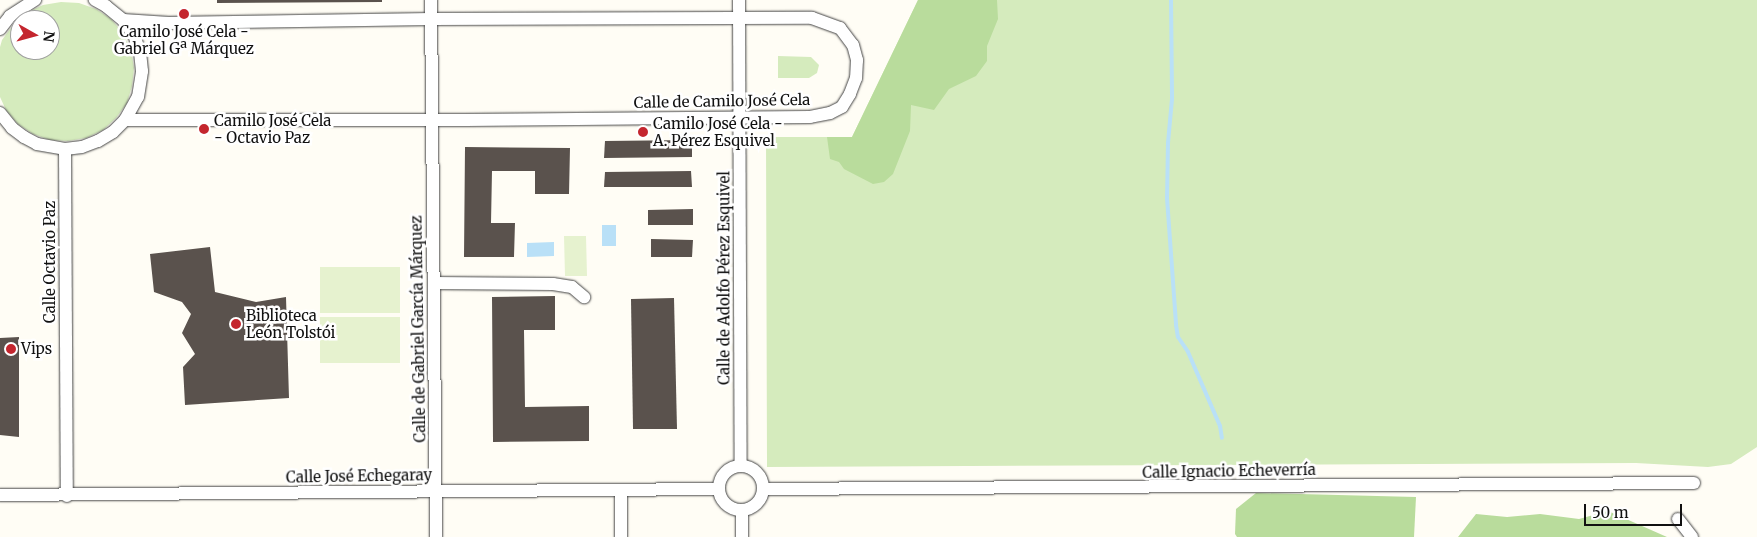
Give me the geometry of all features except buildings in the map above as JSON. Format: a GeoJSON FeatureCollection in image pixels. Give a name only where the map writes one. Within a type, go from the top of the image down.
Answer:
{"type":"FeatureCollection","features":[{"type":"Feature","properties":{"kind":"street"},"geometry":{"type":"LineString","coordinates":[[0,29],[10,16],[35,0]]}},
{"type":"Feature","properties":{"kind":"street","name":"Calle de Gabriel García Márquez"},"geometry":{"type":"LineString","coordinates":[[431,0],[436,537]]}},
{"type":"Feature","properties":{"kind":"street","name":"Calle de Adolfo Pérez Esquivel"},"geometry":{"type":"LineString","coordinates":[[739,0],[741,466]]}},
{"type":"Feature","properties":{"kind":"street"},"geometry":{"type":"LineString","coordinates":[[1,115],[12,128],[30,140],[50,148],[65,149],[82,147],[98,141],[113,132],[125,120],[138,97],[142,71],[137,44],[124,20],[101,2]]}},
{"type":"Feature","properties":{"kind":"street","name":"Calle de Camilo José Cela"},"geometry":{"type":"LineString","coordinates":[[124,20],[169,22],[812,18],[840,28],[853,45],[857,60],[856,78],[850,94],[842,107],[830,113],[810,117],[739,119],[125,120]]}},
{"type":"Feature","properties":{"kind":"street","name":"Calle Octavio Paz"},"geometry":{"type":"LineString","coordinates":[[65,149],[67,496]]}},
{"type":"Feature","properties":{"kind":"street"},"geometry":{"type":"LineString","coordinates":[[434,283],[553,284],[572,287],[584,297]]}},
{"type":"Feature","properties":{"kind":"street"},"geometry":{"type":"LineString","coordinates":[[741,466],[749,467],[758,473],[763,489],[758,502],[753,507],[742,510],[726,505],[720,496],[719,489],[723,475],[731,468],[741,466]]}},
{"type":"Feature","properties":{"kind":"street","name":"Calle Ignacio Echeverría"},"geometry":{"type":"LineString","coordinates":[[763,489],[1694,483]]}},
{"type":"Feature","properties":{"kind":"street","name":"Calle José Echegaray"},"geometry":{"type":"LineString","coordinates":[[0,495],[67,496],[719,489]]}},
{"type":"Feature","properties":{"kind":"street"},"geometry":{"type":"LineString","coordinates":[[621,491],[621,537]]}},
{"type":"Feature","properties":{"kind":"street"},"geometry":{"type":"LineString","coordinates":[[742,510],[742,537]]}},
{"type":"Feature","properties":{"kind":"street"},"geometry":{"type":"LineString","coordinates":[[1678,519],[1692,537]]}},
{"type":"Feature","properties":{"kind":"green space"},"geometry":{"type":"Polygon","coordinates":[[[918,0],[1757,0],[1757,447],[1731,464],[1708,467],[1636,463],[767,467],[766,137],[852,137],[918,0]]]}},
{"type":"Feature","properties":{"kind":"green space"},"geometry":{"type":"Polygon","coordinates":[[[918,0],[997,0],[998,19],[987,46],[987,61],[976,76],[949,89],[934,110],[911,105],[910,131],[893,174],[884,182],[873,184],[844,169],[839,162],[830,159],[827,137],[852,137],[918,0]]]}},
{"type":"Feature","properties":{"kind":"green space"},"geometry":{"type":"Polygon","coordinates":[[[61,2],[79,3],[96,9],[111,19],[123,33],[131,50],[134,68],[132,86],[127,103],[116,118],[103,130],[86,138],[68,141],[50,140],[33,134],[18,124],[6,110],[0,97],[0,47],[2,40],[10,29],[10,60],[60,60],[60,10],[32,10],[43,5],[61,2]]]}},
{"type":"Feature","properties":{"kind":"green space"},"geometry":{"type":"Polygon","coordinates":[[[778,56],[811,57],[819,65],[817,73],[809,78],[778,78],[778,56]]]}},
{"type":"Feature","properties":{"kind":"green space"},"geometry":{"type":"Polygon","coordinates":[[[564,236],[586,236],[587,276],[565,276],[564,236]]]}},
{"type":"Feature","properties":{"kind":"green space"},"geometry":{"type":"Polygon","coordinates":[[[320,267],[400,267],[400,313],[320,313],[320,267]]]}},
{"type":"Feature","properties":{"kind":"green space"},"geometry":{"type":"Polygon","coordinates":[[[320,317],[400,317],[400,363],[320,363],[320,317]]]}},
{"type":"Feature","properties":{"kind":"green space"},"geometry":{"type":"Polygon","coordinates":[[[1256,493],[1416,497],[1414,537],[1237,537],[1235,534],[1236,509],[1256,493]]]}},
{"type":"Feature","properties":{"kind":"green space"},"geometry":{"type":"Polygon","coordinates":[[[1608,511],[1667,537],[1458,537],[1476,514],[1507,517],[1540,514],[1579,519],[1608,511]]]}},
{"type":"Feature","properties":{"kind":"water"},"geometry":{"type":"Polygon","coordinates":[[[602,225],[616,225],[616,246],[602,246],[602,225]]]}},
{"type":"Feature","properties":{"kind":"water"},"geometry":{"type":"Polygon","coordinates":[[[554,242],[554,256],[527,257],[527,243],[554,242]]]}},
{"type":"Feature","properties":{"kind":"waterway"},"geometry":{"type":"LineString","coordinates":[[1171,0],[1172,99],[1168,143],[1167,198],[1176,325],[1178,337],[1188,352],[1220,426],[1222,438]]}},
{"type":"Feature","properties":{"kind":"place","name":"Camilo José Cela - Gabriel Gª Márquez"},"geometry":{"type":"Point","coordinates":[184,14]}},
{"type":"Feature","properties":{"kind":"place","name":"Camilo José Cela - Octavio Paz"},"geometry":{"type":"Point","coordinates":[204,129]}},
{"type":"Feature","properties":{"kind":"place","name":"Camilo José Cela - A. Pérez Esquivel"},"geometry":{"type":"Point","coordinates":[643,132]}},
{"type":"Feature","properties":{"kind":"place","name":"Biblioteca León Tolstói"},"geometry":{"type":"Point","coordinates":[236,324]}},
{"type":"Feature","properties":{"kind":"place","name":"Vips"},"geometry":{"type":"Point","coordinates":[11,349]}}]}
